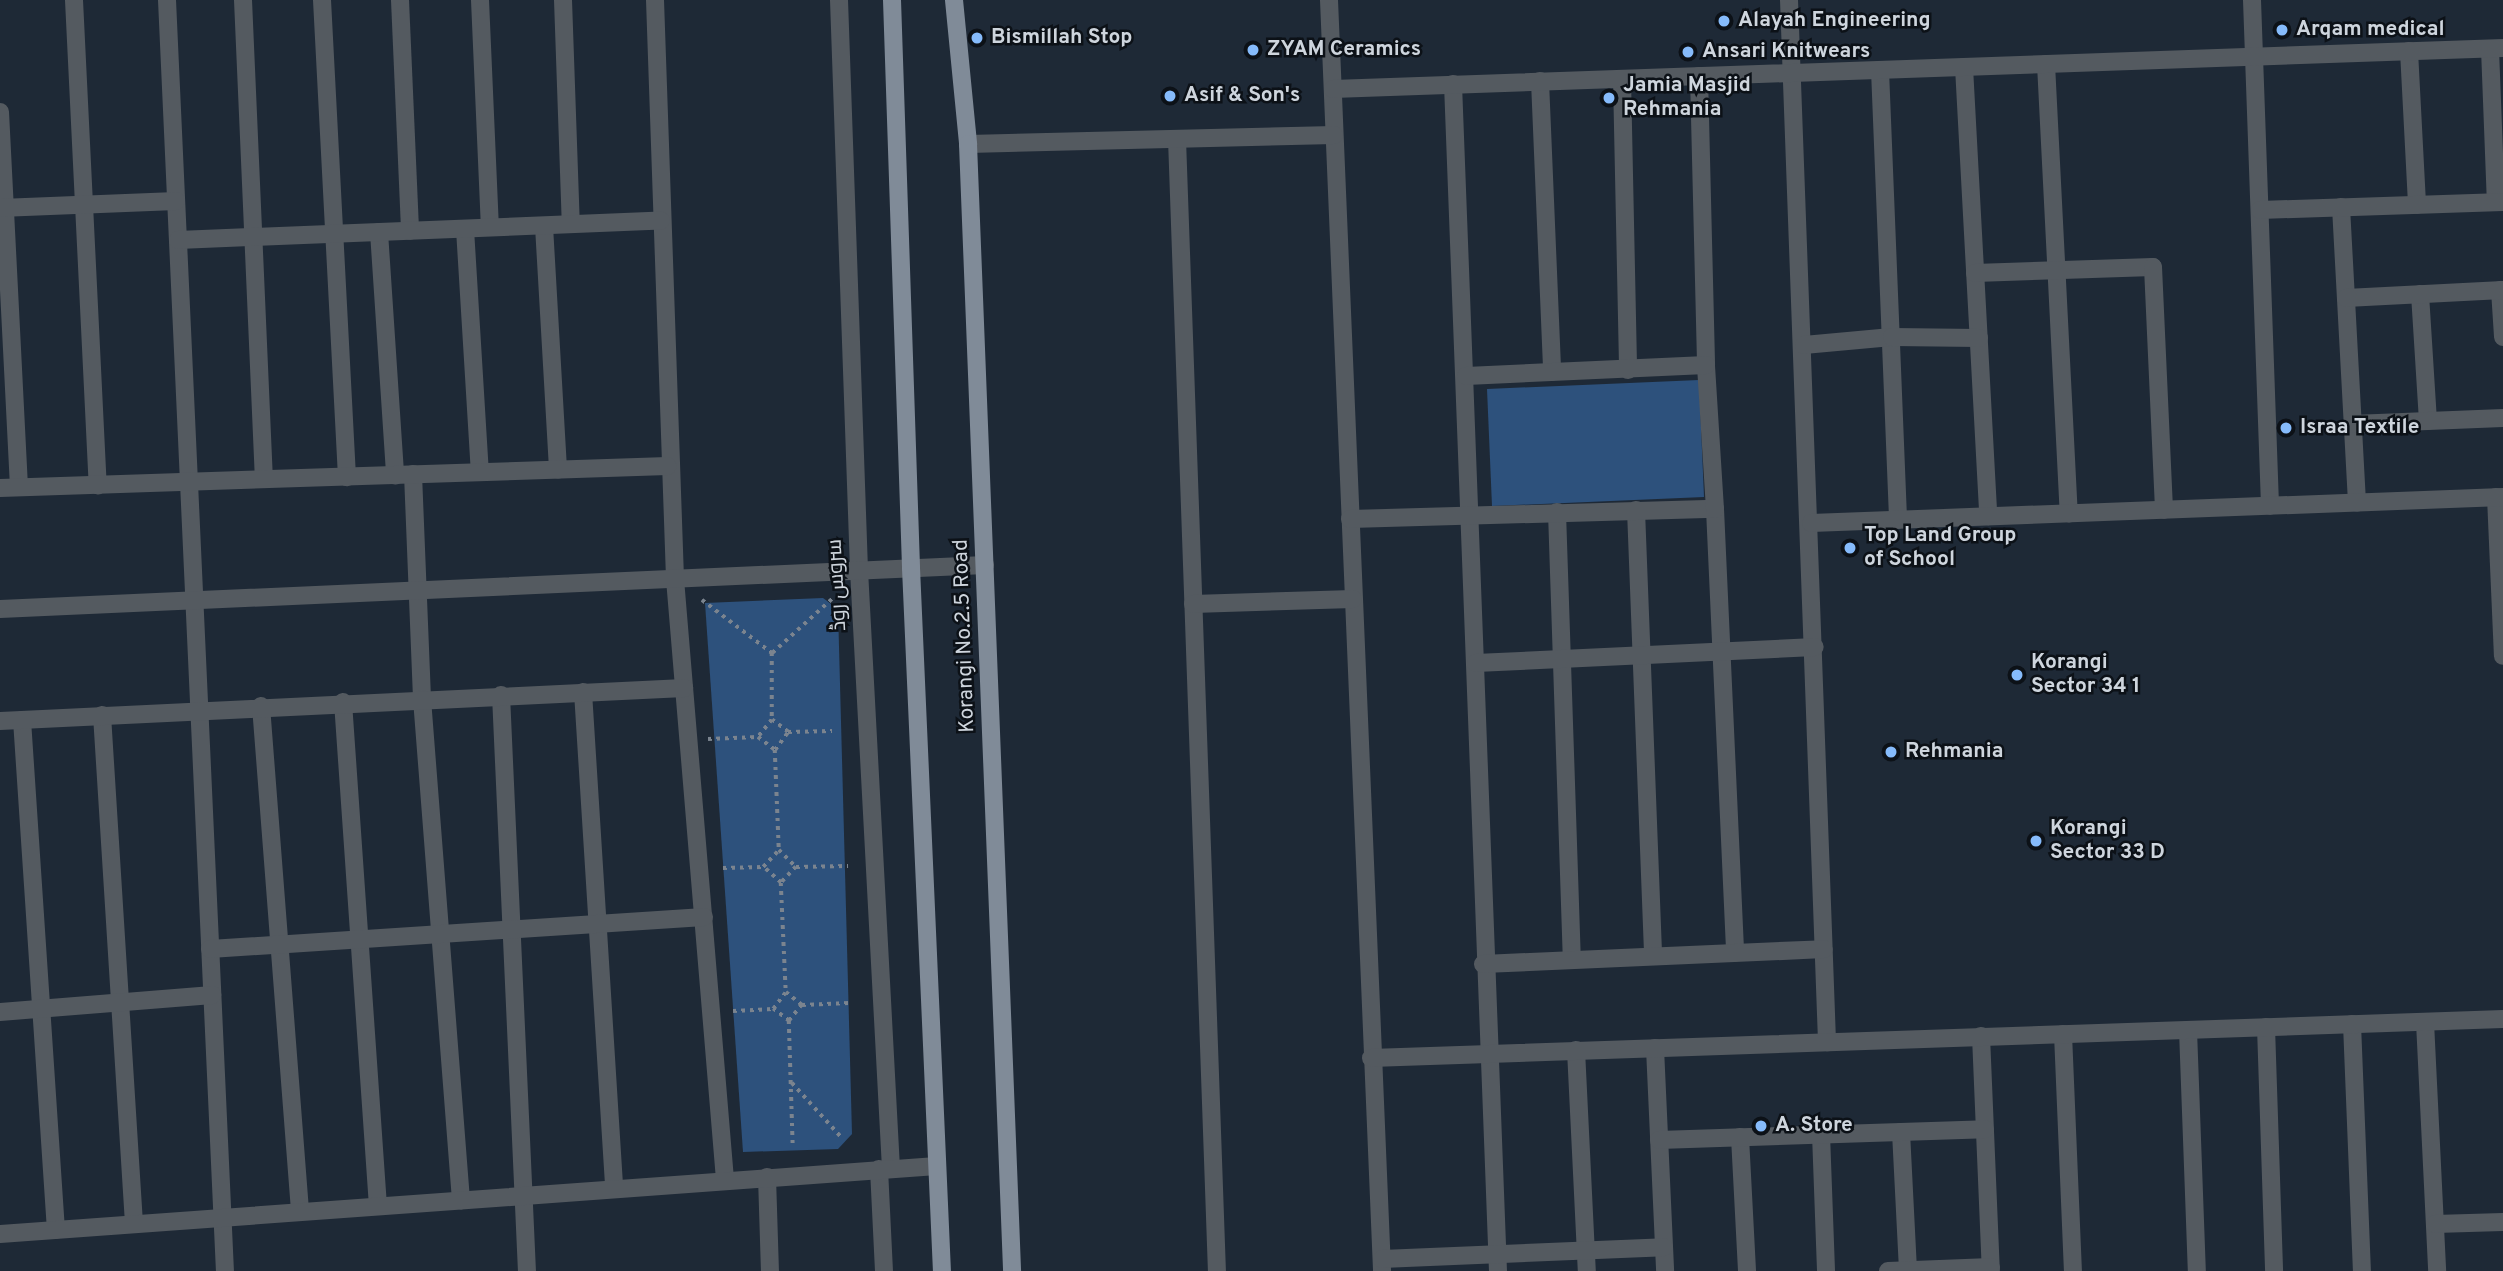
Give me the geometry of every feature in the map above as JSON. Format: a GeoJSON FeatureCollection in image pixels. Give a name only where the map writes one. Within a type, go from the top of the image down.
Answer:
{"type":"FeatureCollection","features":[{"type":"Feature","properties":{"kind":"main road"},"geometry":{"type":"LineString","coordinates":[[892,0],[911,568],[942,1271]]}},
{"type":"Feature","properties":{"kind":"main road","name":"Korangi No.2.5 Road"},"geometry":{"type":"LineString","coordinates":[[954,0],[968,144],[1012,1271]]}},
{"type":"Feature","properties":{"kind":"street"},"geometry":{"type":"LineString","coordinates":[[75,0],[98,485]]}},
{"type":"Feature","properties":{"kind":"street"},"geometry":{"type":"LineString","coordinates":[[167,0],[225,1271]]}},
{"type":"Feature","properties":{"kind":"street"},"geometry":{"type":"LineString","coordinates":[[243,0],[264,479]]}},
{"type":"Feature","properties":{"kind":"street"},"geometry":{"type":"LineString","coordinates":[[322,0],[348,477]]}},
{"type":"Feature","properties":{"kind":"street"},"geometry":{"type":"LineString","coordinates":[[400,0],[410,231]]}},
{"type":"Feature","properties":{"kind":"street"},"geometry":{"type":"LineString","coordinates":[[480,0],[490,227]]}},
{"type":"Feature","properties":{"kind":"street"},"geometry":{"type":"LineString","coordinates":[[563,0],[571,224]]}},
{"type":"Feature","properties":{"kind":"street"},"geometry":{"type":"LineString","coordinates":[[655,0],[668,466],[725,1180]]}},
{"type":"Feature","properties":{"kind":"street","name":"سروس روڈ"},"geometry":{"type":"LineString","coordinates":[[839,0],[859,570],[885,1168],[884,1271]]}},
{"type":"Feature","properties":{"kind":"street"},"geometry":{"type":"LineString","coordinates":[[1329,0],[1371,1058],[1382,1265],[1497,1262],[1586,1250],[1664,1247]]}},
{"type":"Feature","properties":{"kind":"street"},"geometry":{"type":"LineString","coordinates":[[1789,0],[1811,523],[1827,1042]]}},
{"type":"Feature","properties":{"kind":"street"},"geometry":{"type":"LineString","coordinates":[[2252,0],[2270,506]]}},
{"type":"Feature","properties":{"kind":"street"},"geometry":{"type":"LineString","coordinates":[[1333,89],[2496,48],[2500,202],[2260,210]]}},
{"type":"Feature","properties":{"kind":"street"},"geometry":{"type":"LineString","coordinates":[[2409,51],[2417,205]]}},
{"type":"Feature","properties":{"kind":"street"},"geometry":{"type":"LineString","coordinates":[[2046,64],[2069,513]]}},
{"type":"Feature","properties":{"kind":"street"},"geometry":{"type":"LineString","coordinates":[[1964,67],[1989,516]]}},
{"type":"Feature","properties":{"kind":"street"},"geometry":{"type":"LineString","coordinates":[[1880,70],[1898,520]]}},
{"type":"Feature","properties":{"kind":"street"},"geometry":{"type":"LineString","coordinates":[[1699,76],[1706,365],[1735,953]]}},
{"type":"Feature","properties":{"kind":"street"},"geometry":{"type":"LineString","coordinates":[[1622,79],[1628,370]]}},
{"type":"Feature","properties":{"kind":"street"},"geometry":{"type":"LineString","coordinates":[[1540,81],[1552,372]]}},
{"type":"Feature","properties":{"kind":"street"},"geometry":{"type":"LineString","coordinates":[[1453,84],[1472,514],[1486,1054],[1497,1262]]}},
{"type":"Feature","properties":{"kind":"street"},"geometry":{"type":"LineString","coordinates":[[0,112],[2,208],[19,487]]}},
{"type":"Feature","properties":{"kind":"street"},"geometry":{"type":"LineString","coordinates":[[968,144],[1334,135]]}},
{"type":"Feature","properties":{"kind":"street"},"geometry":{"type":"LineString","coordinates":[[1177,139],[1217,1271]]}},
{"type":"Feature","properties":{"kind":"street"},"geometry":{"type":"LineString","coordinates":[[2,208],[176,201]]}},
{"type":"Feature","properties":{"kind":"street"},"geometry":{"type":"LineString","coordinates":[[2341,207],[2357,503]]}},
{"type":"Feature","properties":{"kind":"street"},"geometry":{"type":"LineString","coordinates":[[178,240],[252,234],[661,221]]}},
{"type":"Feature","properties":{"kind":"street"},"geometry":{"type":"LineString","coordinates":[[544,226],[558,470]]}},
{"type":"Feature","properties":{"kind":"street"},"geometry":{"type":"LineString","coordinates":[[466,229],[480,472]]}},
{"type":"Feature","properties":{"kind":"street"},"geometry":{"type":"LineString","coordinates":[[379,232],[418,590],[422,699],[461,1200]]}},
{"type":"Feature","properties":{"kind":"street"},"geometry":{"type":"LineString","coordinates":[[1975,273],[2153,267],[2164,510]]}},
{"type":"Feature","properties":{"kind":"street"},"geometry":{"type":"LineString","coordinates":[[2346,298],[2502,290],[2503,337]]}},
{"type":"Feature","properties":{"kind":"street"},"geometry":{"type":"LineString","coordinates":[[2420,294],[2428,421]]}},
{"type":"Feature","properties":{"kind":"street"},"geometry":{"type":"LineString","coordinates":[[1804,345],[1892,337],[1979,338]]}},
{"type":"Feature","properties":{"kind":"street"},"geometry":{"type":"LineString","coordinates":[[1466,376],[1706,365]]}},
{"type":"Feature","properties":{"kind":"street"},"geometry":{"type":"LineString","coordinates":[[2353,424],[2503,418]]}},
{"type":"Feature","properties":{"kind":"street"},"geometry":{"type":"LineString","coordinates":[[0,488],[668,466]]}},
{"type":"Feature","properties":{"kind":"street"},"geometry":{"type":"LineString","coordinates":[[1811,523],[2500,497],[2503,656]]}},
{"type":"Feature","properties":{"kind":"street"},"geometry":{"type":"LineString","coordinates":[[1350,519],[1715,509]]}},
{"type":"Feature","properties":{"kind":"street"},"geometry":{"type":"LineString","coordinates":[[1636,510],[1653,956]]}},
{"type":"Feature","properties":{"kind":"street"},"geometry":{"type":"LineString","coordinates":[[1558,512],[1572,960]]}},
{"type":"Feature","properties":{"kind":"street"},"geometry":{"type":"LineString","coordinates":[[0,609],[985,565]]}},
{"type":"Feature","properties":{"kind":"street"},"geometry":{"type":"LineString","coordinates":[[1194,604],[1353,598]]}},
{"type":"Feature","properties":{"kind":"street"},"geometry":{"type":"LineString","coordinates":[[1476,663],[1815,647]]}},
{"type":"Feature","properties":{"kind":"street"},"geometry":{"type":"LineString","coordinates":[[0,721],[343,702],[684,688]]}},
{"type":"Feature","properties":{"kind":"street"},"geometry":{"type":"LineString","coordinates":[[583,692],[614,1188]]}},
{"type":"Feature","properties":{"kind":"street"},"geometry":{"type":"LineString","coordinates":[[501,695],[527,1271]]}},
{"type":"Feature","properties":{"kind":"street"},"geometry":{"type":"LineString","coordinates":[[343,702],[378,1206]]}},
{"type":"Feature","properties":{"kind":"street"},"geometry":{"type":"LineString","coordinates":[[261,706],[300,1212]]}},
{"type":"Feature","properties":{"kind":"street"},"geometry":{"type":"LineString","coordinates":[[102,715],[134,1224]]}},
{"type":"Feature","properties":{"kind":"street"},"geometry":{"type":"LineString","coordinates":[[22,719],[56,1230]]}},
{"type":"Feature","properties":{"kind":"street"},"geometry":{"type":"LineString","coordinates":[[210,949],[704,917]]}},
{"type":"Feature","properties":{"kind":"street"},"geometry":{"type":"LineString","coordinates":[[1483,964],[1824,948]]}},
{"type":"Feature","properties":{"kind":"street"},"geometry":{"type":"LineString","coordinates":[[0,1012],[212,995]]}},
{"type":"Feature","properties":{"kind":"street"},"geometry":{"type":"LineString","coordinates":[[1371,1058],[2503,1019]]}},
{"type":"Feature","properties":{"kind":"street"},"geometry":{"type":"LineString","coordinates":[[2425,1022],[2437,1271]]}},
{"type":"Feature","properties":{"kind":"street"},"geometry":{"type":"LineString","coordinates":[[2352,1024],[2362,1271]]}},
{"type":"Feature","properties":{"kind":"street"},"geometry":{"type":"LineString","coordinates":[[2266,1027],[2274,1271]]}},
{"type":"Feature","properties":{"kind":"street"},"geometry":{"type":"LineString","coordinates":[[2188,1030],[2197,1271]]}},
{"type":"Feature","properties":{"kind":"street"},"geometry":{"type":"LineString","coordinates":[[2063,1034],[2073,1271]]}},
{"type":"Feature","properties":{"kind":"street"},"geometry":{"type":"LineString","coordinates":[[1888,1271],[1991,1269],[1981,1036]]}},
{"type":"Feature","properties":{"kind":"street"},"geometry":{"type":"LineString","coordinates":[[1655,1048],[1665,1271]]}},
{"type":"Feature","properties":{"kind":"street"},"geometry":{"type":"LineString","coordinates":[[1576,1050],[1587,1271]]}},
{"type":"Feature","properties":{"kind":"street"},"geometry":{"type":"LineString","coordinates":[[1659,1140],[1985,1129]]}},
{"type":"Feature","properties":{"kind":"street"},"geometry":{"type":"LineString","coordinates":[[1901,1132],[1908,1270]]}},
{"type":"Feature","properties":{"kind":"street"},"geometry":{"type":"LineString","coordinates":[[1821,1135],[1826,1271]]}},
{"type":"Feature","properties":{"kind":"street"},"geometry":{"type":"LineString","coordinates":[[1740,1137],[1747,1271]]}},
{"type":"Feature","properties":{"kind":"street"},"geometry":{"type":"LineString","coordinates":[[0,1234],[461,1200],[523,1193],[937,1166]]}},
{"type":"Feature","properties":{"kind":"street"},"geometry":{"type":"LineString","coordinates":[[767,1177],[770,1271]]}},
{"type":"Feature","properties":{"kind":"street"},"geometry":{"type":"LineString","coordinates":[[2435,1224],[2503,1222]]}},
{"type":"Feature","properties":{"kind":"path"},"geometry":{"type":"LineString","coordinates":[[758,737],[772,720],[772,653],[834,597]]}},
{"type":"Feature","properties":{"kind":"path"},"geometry":{"type":"LineString","coordinates":[[702,600],[772,653]]}},
{"type":"Feature","properties":{"kind":"path"},"geometry":{"type":"LineString","coordinates":[[772,720],[788,732],[832,731]]}},
{"type":"Feature","properties":{"kind":"path"},"geometry":{"type":"LineString","coordinates":[[788,732],[775,750],[779,850],[796,867]]}},
{"type":"Feature","properties":{"kind":"path"},"geometry":{"type":"LineString","coordinates":[[708,739],[758,737],[775,750]]}},
{"type":"Feature","properties":{"kind":"path"},"geometry":{"type":"LineString","coordinates":[[763,867],[779,850]]}},
{"type":"Feature","properties":{"kind":"path"},"geometry":{"type":"LineString","coordinates":[[781,883],[796,867],[848,866]]}},
{"type":"Feature","properties":{"kind":"path"},"geometry":{"type":"LineString","coordinates":[[723,868],[763,867],[781,883],[786,992],[773,1009]]}},
{"type":"Feature","properties":{"kind":"path"},"geometry":{"type":"LineString","coordinates":[[786,992],[802,1005],[849,1003]]}},
{"type":"Feature","properties":{"kind":"path"},"geometry":{"type":"LineString","coordinates":[[793,1148],[789,1021],[802,1005]]}},
{"type":"Feature","properties":{"kind":"path"},"geometry":{"type":"LineString","coordinates":[[733,1011],[773,1009],[789,1021]]}},
{"type":"Feature","properties":{"kind":"path"},"geometry":{"type":"LineString","coordinates":[[791,1082],[843,1139]]}},
{"type":"Feature","properties":{"kind":"shaded area"},"geometry":{"type":"Polygon","coordinates":[[[1699,380],[1704,497],[1492,506],[1487,389],[1699,380]]]}},
{"type":"Feature","properties":{"kind":"shaded area"},"geometry":{"type":"Polygon","coordinates":[[[823,598],[838,609],[852,1134],[838,1149],[743,1152],[705,603],[823,598]]]}},
{"type":"Feature","properties":{"kind":"place","name":"Alayah Engineering"},"geometry":{"type":"Point","coordinates":[1724,21]}},
{"type":"Feature","properties":{"kind":"place","name":"Arqam medical"},"geometry":{"type":"Point","coordinates":[2282,30]}},
{"type":"Feature","properties":{"kind":"place","name":"Bismillah Stop"},"geometry":{"type":"Point","coordinates":[977,38]}},
{"type":"Feature","properties":{"kind":"place","name":"ZYAM Ceramics"},"geometry":{"type":"Point","coordinates":[1253,50]}},
{"type":"Feature","properties":{"kind":"place","name":"Ansari Knitwears"},"geometry":{"type":"Point","coordinates":[1688,52]}},
{"type":"Feature","properties":{"kind":"place","name":"Asif & Son's"},"geometry":{"type":"Point","coordinates":[1170,96]}},
{"type":"Feature","properties":{"kind":"place","name":"Jamia Masjid Rehmania"},"geometry":{"type":"Point","coordinates":[1609,98]}},
{"type":"Feature","properties":{"kind":"place","name":"Israa Textile"},"geometry":{"type":"Point","coordinates":[2286,428]}},
{"type":"Feature","properties":{"kind":"place","name":"Top Land Group of School"},"geometry":{"type":"Point","coordinates":[1850,548]}},
{"type":"Feature","properties":{"kind":"place","name":"Korangi Sector 34 1"},"geometry":{"type":"Point","coordinates":[2017,675]}},
{"type":"Feature","properties":{"kind":"place","name":"Rehmania"},"geometry":{"type":"Point","coordinates":[1891,752]}},
{"type":"Feature","properties":{"kind":"place","name":"Korangi Sector 33 D"},"geometry":{"type":"Point","coordinates":[2036,841]}},
{"type":"Feature","properties":{"kind":"place","name":"A. Store"},"geometry":{"type":"Point","coordinates":[1761,1126]}}]}
